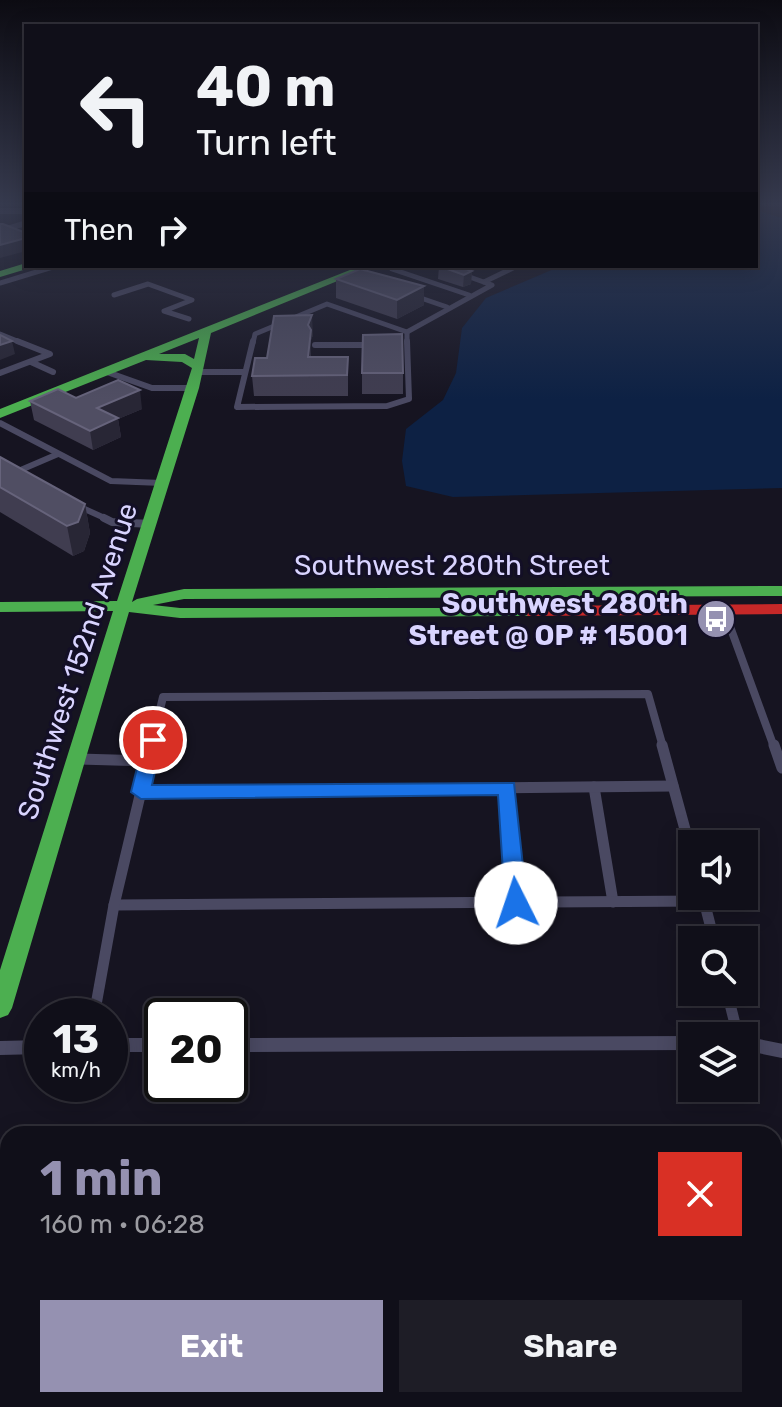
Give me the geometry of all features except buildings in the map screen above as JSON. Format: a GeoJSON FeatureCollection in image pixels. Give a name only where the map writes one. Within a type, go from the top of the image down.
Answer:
{"type":"FeatureCollection","features":[{"type":"Feature","properties":{"kind":"main road"},"geometry":{"type":"LineString","coordinates":[[13,388],[322,269]]}},
{"type":"Feature","properties":{"kind":"main road"},"geometry":{"type":"LineString","coordinates":[[206,332],[211,320],[310,279],[324,269]]}},
{"type":"Feature","properties":{"kind":"main road"},"geometry":{"type":"LineString","coordinates":[[0,414],[44,396],[80,386],[106,371],[362,269]]}},
{"type":"Feature","properties":{"kind":"main road"},"geometry":{"type":"LineString","coordinates":[[44,396],[69,377],[183,331],[191,326],[188,320]]}},
{"type":"Feature","properties":{"kind":"main road","name":"Southwest 152nd Avenue"},"geometry":{"type":"LineString","coordinates":[[0,1008],[74,759],[151,524],[196,376],[206,332]]}},
{"type":"Feature","properties":{"kind":"main road"},"geometry":{"type":"LineString","coordinates":[[128,363],[177,357],[193,362],[196,376]]}},
{"type":"Feature","properties":{"kind":"main road"},"geometry":{"type":"LineString","coordinates":[[716,591],[724,610]]}},
{"type":"Feature","properties":{"kind":"main road","name":"Southwest 280th Street"},"geometry":{"type":"LineString","coordinates":[[522,602],[716,591],[782,591]]}},
{"type":"Feature","properties":{"kind":"main road","name":"Southwest 280th Street"},"geometry":{"type":"LineString","coordinates":[[0,607],[124,606],[184,594],[346,603],[522,602],[724,610],[782,609]]}},
{"type":"Feature","properties":{"kind":"lane"},"geometry":{"type":"LineString","coordinates":[[0,283],[47,269]]}},
{"type":"Feature","properties":{"kind":"lane"},"geometry":{"type":"LineString","coordinates":[[392,269],[469,295]]}},
{"type":"Feature","properties":{"kind":"lane"},"geometry":{"type":"LineString","coordinates":[[407,332],[447,307],[492,285],[448,269]]}},
{"type":"Feature","properties":{"kind":"lane"},"geometry":{"type":"LineString","coordinates":[[459,272],[467,269]]}},
{"type":"Feature","properties":{"kind":"lane"},"geometry":{"type":"LineString","coordinates":[[484,282],[512,269]]}},
{"type":"Feature","properties":{"kind":"lane"},"geometry":{"type":"LineString","coordinates":[[114,295],[148,284],[192,300],[164,311],[188,320]]}},
{"type":"Feature","properties":{"kind":"lane"},"geometry":{"type":"LineString","coordinates":[[407,294],[447,307]]}},
{"type":"Feature","properties":{"kind":"lane"},"geometry":{"type":"LineString","coordinates":[[327,304],[407,332],[409,399],[400,404],[237,407],[255,334],[327,304]]}},
{"type":"Feature","properties":{"kind":"lane"},"geometry":{"type":"LineString","coordinates":[[0,334],[50,354],[0,373]]}},
{"type":"Feature","properties":{"kind":"lane"},"geometry":{"type":"LineString","coordinates":[[315,345],[376,344]]}},
{"type":"Feature","properties":{"kind":"lane"},"geometry":{"type":"LineString","coordinates":[[392,344],[407,344]]}},
{"type":"Feature","properties":{"kind":"lane"},"geometry":{"type":"LineString","coordinates":[[31,362],[53,372]]}},
{"type":"Feature","properties":{"kind":"lane"},"geometry":{"type":"LineString","coordinates":[[106,371],[152,388],[196,376],[245,372]]}},
{"type":"Feature","properties":{"kind":"lane"},"geometry":{"type":"LineString","coordinates":[[124,387],[134,383]]}},
{"type":"Feature","properties":{"kind":"lane"},"geometry":{"type":"LineString","coordinates":[[0,423],[111,481],[163,483]]}},
{"type":"Feature","properties":{"kind":"lane"},"geometry":{"type":"LineString","coordinates":[[29,479],[12,470],[58,454]]}},
{"type":"Feature","properties":{"kind":"lane"},"geometry":{"type":"LineString","coordinates":[[69,501],[103,519],[151,524]]}},
{"type":"Feature","properties":{"kind":"lane"},"geometry":{"type":"LineString","coordinates":[[724,610],[782,768]]}},
{"type":"Feature","properties":{"kind":"lane"},"geometry":{"type":"LineString","coordinates":[[97,998],[114,905],[163,697],[648,694],[685,830]]}},
{"type":"Feature","properties":{"kind":"lane"},"geometry":{"type":"LineString","coordinates":[[74,759],[148,761]]}},
{"type":"Feature","properties":{"kind":"lane"},"geometry":{"type":"LineString","coordinates":[[141,792],[673,786]]}},
{"type":"Feature","properties":{"kind":"lane"},"geometry":{"type":"LineString","coordinates":[[594,787],[613,902]]}},
{"type":"Feature","properties":{"kind":"lane"},"geometry":{"type":"LineString","coordinates":[[507,788],[516,903]]}},
{"type":"Feature","properties":{"kind":"lane"},"geometry":{"type":"LineString","coordinates":[[114,905],[678,900]]}},
{"type":"Feature","properties":{"kind":"lane"},"geometry":{"type":"LineString","coordinates":[[248,1045],[678,1043]]}},
{"type":"Feature","properties":{"kind":"lane"},"geometry":{"type":"LineString","coordinates":[[758,1046],[782,1051]]}},
{"type":"Feature","properties":{"kind":"lane"},"geometry":{"type":"LineString","coordinates":[[0,1048],[24,1047]]}},
{"type":"Feature","properties":{"kind":"water"},"geometry":{"type":"Polygon","coordinates":[[[555,269],[782,269],[782,488],[453,497],[406,486],[402,461],[406,429],[443,400],[456,373],[462,328],[486,298],[555,269]]]}},
{"type":"Feature","properties":{"kind":"traffic: fast"},"geometry":{"type":"LineString","coordinates":[[0,274],[17,269]]}},
{"type":"Feature","properties":{"kind":"traffic: fast"},"geometry":{"type":"LineString","coordinates":[[0,414],[362,269]]}},
{"type":"Feature","properties":{"kind":"traffic: fast"},"geometry":{"type":"LineString","coordinates":[[0,1008],[74,759],[193,388],[206,332]]}},
{"type":"Feature","properties":{"kind":"traffic: fast"},"geometry":{"type":"LineString","coordinates":[[151,358],[185,358],[199,368]]}},
{"type":"Feature","properties":{"kind":"traffic: fast"},"geometry":{"type":"LineString","coordinates":[[143,602],[184,594],[782,591]]}},
{"type":"Feature","properties":{"kind":"traffic: fast"},"geometry":{"type":"LineString","coordinates":[[0,607],[124,606],[180,613],[528,611]]}},
{"type":"Feature","properties":{"kind":"traffic: jam"},"geometry":{"type":"LineString","coordinates":[[528,611],[782,609]]}},
{"type":"Feature","properties":{"kind":"place","name":"Southwest 280th Street @ OP # 15001"},"geometry":{"type":"Point","coordinates":[716,619]}},
{"type":"Feature","properties":{"kind":"route"},"geometry":{"type":"LineString","coordinates":[[153,740],[141,792],[507,788],[516,903]]}}]}
